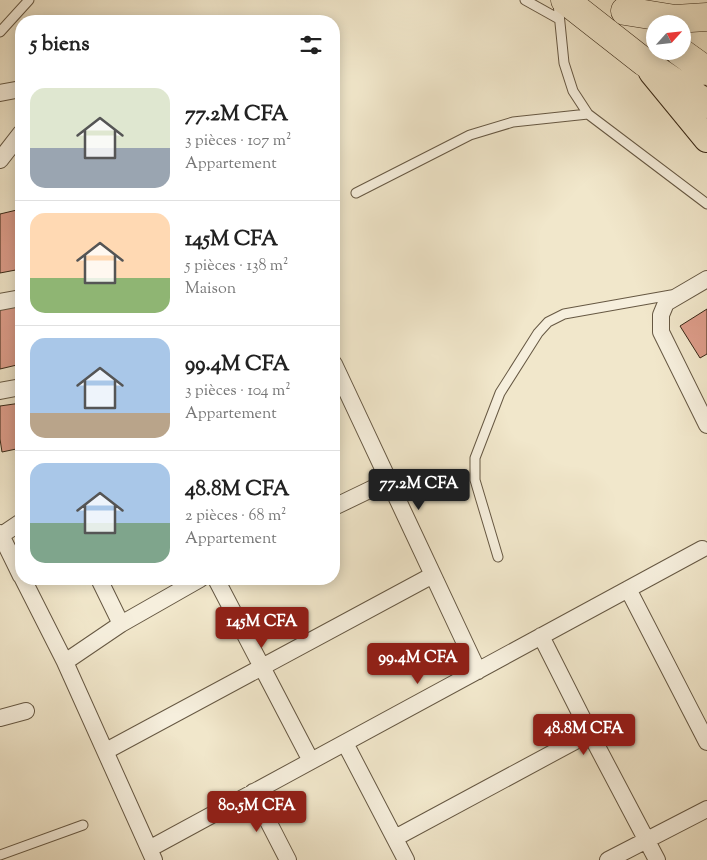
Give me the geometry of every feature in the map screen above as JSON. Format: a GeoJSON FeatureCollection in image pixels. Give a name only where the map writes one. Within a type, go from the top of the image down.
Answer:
{"type":"FeatureCollection","features":[{"type":"Feature","properties":{"kind":"highway"},"geometry":{"type":"LineString","coordinates":[[618,5],[675,18],[707,17]]}},
{"type":"Feature","properties":{"kind":"highway"},"geometry":{"type":"LineString","coordinates":[[618,5],[646,26]]}},
{"type":"Feature","properties":{"kind":"highway"},"geometry":{"type":"LineString","coordinates":[[562,9],[707,104]]}},
{"type":"Feature","properties":{"kind":"highway"},"geometry":{"type":"LineString","coordinates":[[691,60],[707,71]]}},
{"type":"Feature","properties":{"kind":"main road"},"geometry":{"type":"LineString","coordinates":[[644,62],[707,139]]}},
{"type":"Feature","properties":{"kind":"street"},"geometry":{"type":"LineString","coordinates":[[0,93],[15,90]]}},
{"type":"Feature","properties":{"kind":"street"},"geometry":{"type":"LineString","coordinates":[[0,160],[15,141]]}},
{"type":"Feature","properties":{"kind":"street"},"geometry":{"type":"LineString","coordinates":[[707,279],[672,298],[661,315],[661,332],[707,425]]}},
{"type":"Feature","properties":{"kind":"street"},"geometry":{"type":"LineString","coordinates":[[0,302],[15,299]]}},
{"type":"Feature","properties":{"kind":"street"},"geometry":{"type":"LineString","coordinates":[[340,377],[478,671]]}},
{"type":"Feature","properties":{"kind":"street"},"geometry":{"type":"LineString","coordinates":[[0,391],[15,388]]}},
{"type":"Feature","properties":{"kind":"street"},"geometry":{"type":"LineString","coordinates":[[340,504],[388,481]]}},
{"type":"Feature","properties":{"kind":"street"},"geometry":{"type":"LineString","coordinates":[[15,526],[0,535],[15,564]]}},
{"type":"Feature","properties":{"kind":"street"},"geometry":{"type":"LineString","coordinates":[[26,585],[65,662],[152,854],[253,792],[702,549]]}},
{"type":"Feature","properties":{"kind":"street"},"geometry":{"type":"LineString","coordinates":[[106,751],[433,575]]}},
{"type":"Feature","properties":{"kind":"street"},"geometry":{"type":"LineString","coordinates":[[102,585],[121,624]]}},
{"type":"Feature","properties":{"kind":"street"},"geometry":{"type":"LineString","coordinates":[[65,662],[121,624],[189,585]]}},
{"type":"Feature","properties":{"kind":"street"},"geometry":{"type":"LineString","coordinates":[[219,585],[310,761]]}},
{"type":"Feature","properties":{"kind":"street"},"geometry":{"type":"LineString","coordinates":[[628,589],[707,742]]}},
{"type":"Feature","properties":{"kind":"street"},"geometry":{"type":"LineString","coordinates":[[541,636],[657,860]]}},
{"type":"Feature","properties":{"kind":"street"},"geometry":{"type":"LineString","coordinates":[[0,718],[26,711]]}},
{"type":"Feature","properties":{"kind":"street"},"geometry":{"type":"LineString","coordinates":[[395,838],[590,733]]}},
{"type":"Feature","properties":{"kind":"street"},"geometry":{"type":"LineString","coordinates":[[345,742],[406,860]]}},
{"type":"Feature","properties":{"kind":"street"},"geometry":{"type":"LineString","coordinates":[[253,792],[288,860]]}},
{"type":"Feature","properties":{"kind":"street"},"geometry":{"type":"LineString","coordinates":[[608,860],[707,809]]}},
{"type":"Feature","properties":{"kind":"lane"},"geometry":{"type":"LineString","coordinates":[[16,15],[30,0]]}},
{"type":"Feature","properties":{"kind":"lane"},"geometry":{"type":"LineString","coordinates":[[525,0],[562,9]]}},
{"type":"Feature","properties":{"kind":"lane"},"geometry":{"type":"LineString","coordinates":[[558,0],[562,9],[564,63],[573,91],[588,114],[707,204]]}},
{"type":"Feature","properties":{"kind":"lane"},"geometry":{"type":"LineString","coordinates":[[0,32],[15,16]]}},
{"type":"Feature","properties":{"kind":"lane"},"geometry":{"type":"LineString","coordinates":[[356,193],[470,135],[512,122],[588,114]]}},
{"type":"Feature","properties":{"kind":"lane"},"geometry":{"type":"LineString","coordinates":[[498,557],[475,480],[475,458],[500,393],[538,333],[548,322],[564,314],[672,298]]}},
{"type":"Feature","properties":{"kind":"lane"},"geometry":{"type":"LineString","coordinates":[[0,855],[83,826]]}},
{"type":"Feature","properties":{"kind":"building"},"geometry":{"type":"Polygon","coordinates":[[[15,210],[15,270],[0,273],[0,214],[15,210]]]}},
{"type":"Feature","properties":{"kind":"building"},"geometry":{"type":"Polygon","coordinates":[[[15,306],[15,365],[0,369],[0,309],[15,306]]]}},
{"type":"Feature","properties":{"kind":"building"},"geometry":{"type":"Polygon","coordinates":[[[707,309],[707,354],[700,358],[680,326],[707,309]]]}},
{"type":"Feature","properties":{"kind":"building"},"geometry":{"type":"Polygon","coordinates":[[[15,404],[15,449],[2,452],[0,439],[0,406],[15,404]]]}}]}
